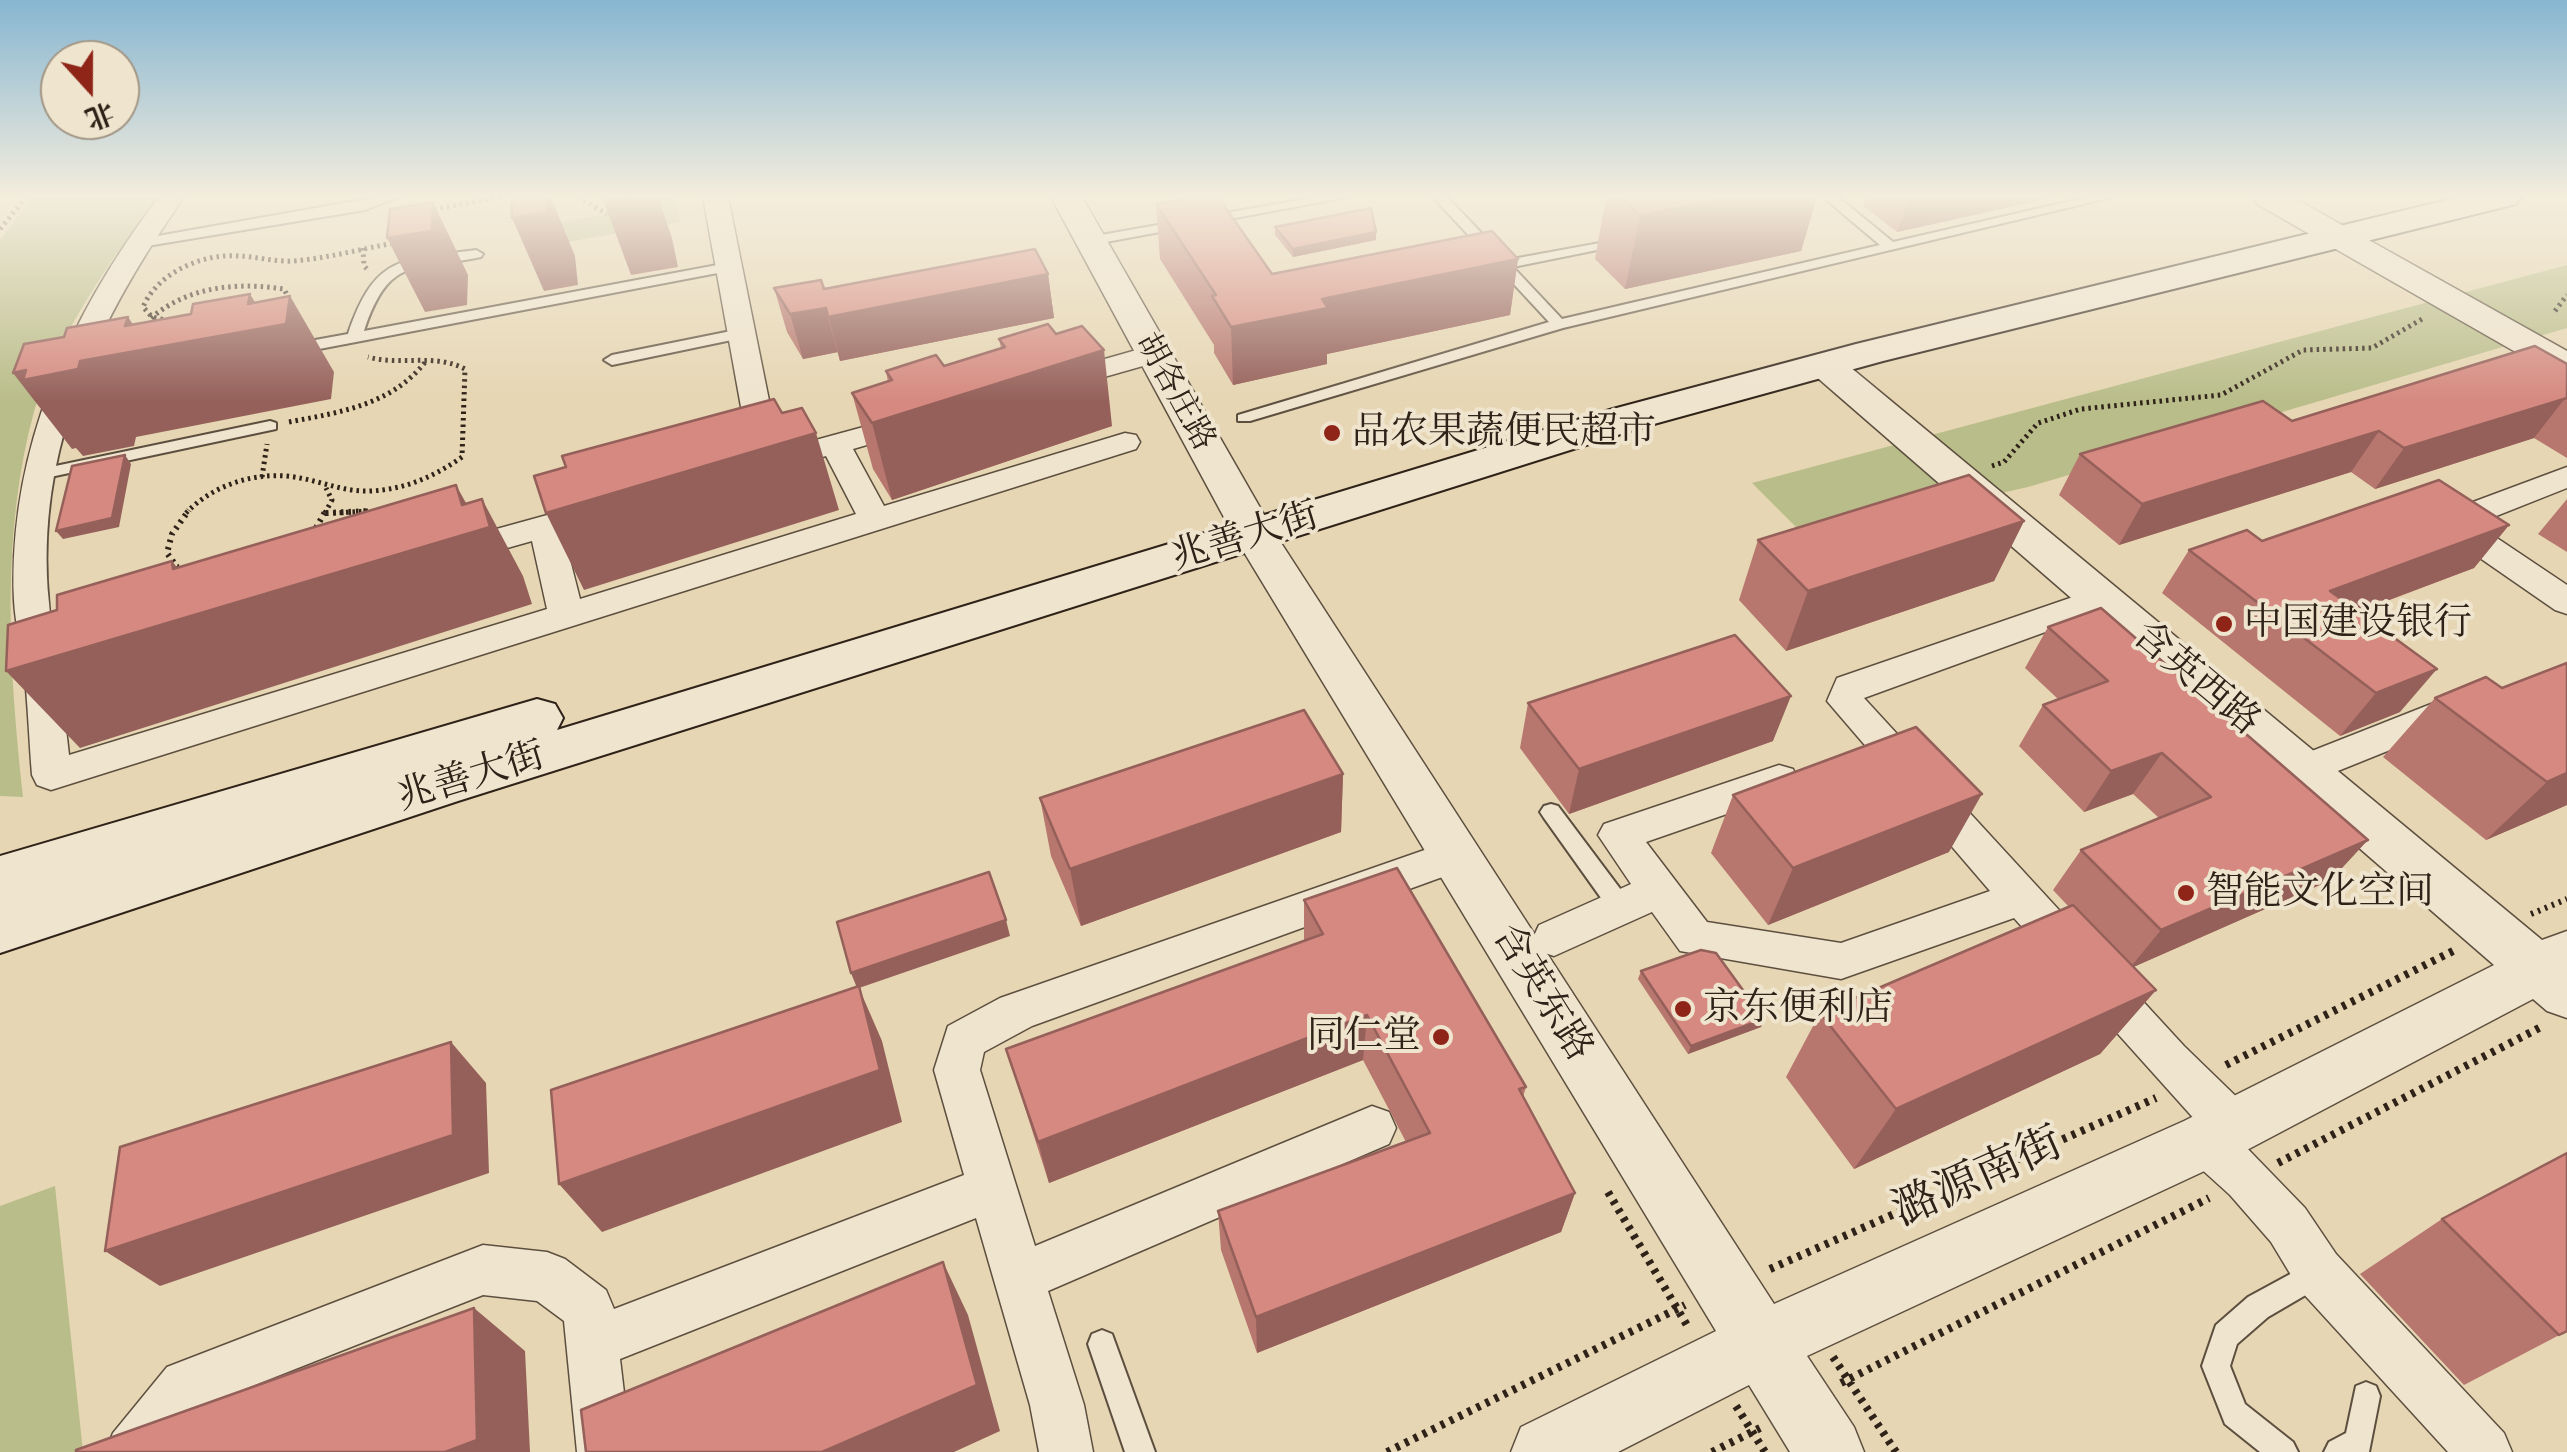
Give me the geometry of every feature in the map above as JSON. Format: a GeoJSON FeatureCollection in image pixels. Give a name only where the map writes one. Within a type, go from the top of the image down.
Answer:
{"type":"FeatureCollection","features":[{"type":"Feature","properties":{"kind":"main road","name":"兆善大街"},"geometry":{"type":"LineString","coordinates":[[0,928],[1602,402],[2159,265]]}},
{"type":"Feature","properties":{"kind":"main road","name":"兆善大街"},"geometry":{"type":"LineString","coordinates":[[0,880],[1247,521],[2181,265]]}},
{"type":"Feature","properties":{"kind":"street"},"geometry":{"type":"LineString","coordinates":[[122,265],[102,297],[66,377],[32,513],[31,601],[42,670],[51,774],[1125,442]]}},
{"type":"Feature","properties":{"kind":"street","name":"胡各庄路"},"geometry":{"type":"LineString","coordinates":[[1104,265],[1247,521]]}},
{"type":"Feature","properties":{"kind":"street"},"geometry":{"type":"LineString","coordinates":[[2406,265],[2567,366]]}},
{"type":"Feature","properties":{"kind":"street"},"geometry":{"type":"LineString","coordinates":[[2432,265],[2561,324]]}},
{"type":"Feature","properties":{"kind":"street"},"geometry":{"type":"LineString","coordinates":[[728,267],[741,334],[755,455],[836,445],[948,413]]}},
{"type":"Feature","properties":{"kind":"street"},"geometry":{"type":"LineString","coordinates":[[1023,391],[1154,354]]}},
{"type":"Feature","properties":{"kind":"street","name":"含英西路"},"geometry":{"type":"LineString","coordinates":[[1825,365],[2543,974]]}},
{"type":"Feature","properties":{"kind":"street"},"geometry":{"type":"LineString","coordinates":[[836,445],[875,519]]}},
{"type":"Feature","properties":{"kind":"street"},"geometry":{"type":"LineString","coordinates":[[2567,478],[2450,522],[2567,602]]}},
{"type":"Feature","properties":{"kind":"street"},"geometry":{"type":"LineString","coordinates":[[433,558],[637,500]]}},
{"type":"Feature","properties":{"kind":"street","name":"含英东路"},"geometry":{"type":"LineString","coordinates":[[1247,521],[1830,1452]]}},
{"type":"Feature","properties":{"kind":"street"},"geometry":{"type":"LineString","coordinates":[[544,526],[566,614]]}},
{"type":"Feature","properties":{"kind":"street"},"geometry":{"type":"LineString","coordinates":[[2102,599],[1850,687],[1845,701],[2191,1082],[2229,1148],[2288,1225],[2318,1272],[2485,1452]]}},
{"type":"Feature","properties":{"kind":"street"},"geometry":{"type":"LineString","coordinates":[[42,670],[79,659]]}},
{"type":"Feature","properties":{"kind":"street"},"geometry":{"type":"LineString","coordinates":[[2304,770],[2482,698]]}},
{"type":"Feature","properties":{"kind":"street"},"geometry":{"type":"LineString","coordinates":[[1844,758],[1881,745]]}},
{"type":"Feature","properties":{"kind":"street"},"geometry":{"type":"LineString","coordinates":[[1806,771],[1618,836],[1695,938],[1842,960],[2021,898]]}},
{"type":"Feature","properties":{"kind":"street"},"geometry":{"type":"LineString","coordinates":[[1066,1452],[1057,1405],[957,1070],[964,1040],[1016,1012],[1456,856]]}},
{"type":"Feature","properties":{"kind":"street"},"geometry":{"type":"LineString","coordinates":[[1554,938],[1659,890]]}},
{"type":"Feature","properties":{"kind":"street","name":"潞源南街"},"geometry":{"type":"LineString","coordinates":[[1546,1452],[1760,1344],[2229,1148],[2543,974]]}},
{"type":"Feature","properties":{"kind":"street"},"geometry":{"type":"LineString","coordinates":[[1019,1278],[1372,1128]]}},
{"type":"Feature","properties":{"kind":"street"},"geometry":{"type":"LineString","coordinates":[[592,1344],[992,1188]]}},
{"type":"Feature","properties":{"kind":"street"},"geometry":{"type":"LineString","coordinates":[[132,1452],[186,1386],[483,1270],[547,1277],[588,1308],[604,1452]]}},
{"type":"Feature","properties":{"kind":"lane"},"geometry":{"type":"LineString","coordinates":[[355,337],[374,288],[389,274],[416,265]]}},
{"type":"Feature","properties":{"kind":"lane"},"geometry":{"type":"LineString","coordinates":[[1505,266],[1511,265]]}},
{"type":"Feature","properties":{"kind":"lane"},"geometry":{"type":"LineString","coordinates":[[1244,418],[1559,324],[1810,265]]}},
{"type":"Feature","properties":{"kind":"lane"},"geometry":{"type":"LineString","coordinates":[[1505,266],[1559,324]]}},
{"type":"Feature","properties":{"kind":"lane"},"geometry":{"type":"LineString","coordinates":[[282,351],[728,267]]}},
{"type":"Feature","properties":{"kind":"lane"},"geometry":{"type":"LineString","coordinates":[[612,360],[741,334]]}},
{"type":"Feature","properties":{"kind":"lane"},"geometry":{"type":"LineString","coordinates":[[41,474],[270,426]]}},
{"type":"Feature","properties":{"kind":"lane"},"geometry":{"type":"LineString","coordinates":[[1551,812],[1619,906]]}},
{"type":"Feature","properties":{"kind":"lane"},"geometry":{"type":"LineString","coordinates":[[2283,1452],[2235,1414],[2216,1366],[2226,1335],[2258,1307],[2318,1272]]}},
{"type":"Feature","properties":{"kind":"lane"},"geometry":{"type":"LineString","coordinates":[[1102,1344],[1140,1452]]}},
{"type":"Feature","properties":{"kind":"lane"},"geometry":{"type":"LineString","coordinates":[[2338,1452],[2359,1442],[2366,1396]]}},
{"type":"Feature","properties":{"kind":"path"},"geometry":{"type":"LineString","coordinates":[[178,322],[152,316],[143,306],[156,286],[170,275],[199,265]]}},
{"type":"Feature","properties":{"kind":"path"},"geometry":{"type":"LineString","coordinates":[[147,326],[152,316],[182,298],[215,288],[284,289],[292,298],[294,312]]}},
{"type":"Feature","properties":{"kind":"path"},"geometry":{"type":"LineString","coordinates":[[2561,324],[2567,294]]}},
{"type":"Feature","properties":{"kind":"path"},"geometry":{"type":"LineString","coordinates":[[1958,478],[2004,462],[2038,422],[2081,409],[2222,394],[2303,350],[2372,348],[2433,313]]}},
{"type":"Feature","properties":{"kind":"path"},"geometry":{"type":"LineString","coordinates":[[190,570],[177,567],[167,552],[170,532],[197,501],[224,488],[262,477],[287,476],[326,488],[366,491],[411,486],[444,471],[462,456],[465,369],[455,362],[399,364],[371,360],[357,348],[355,337]]}},
{"type":"Feature","properties":{"kind":"path"},"geometry":{"type":"LineString","coordinates":[[270,426],[381,399],[410,382],[426,361]]}},
{"type":"Feature","properties":{"kind":"path"},"geometry":{"type":"LineString","coordinates":[[308,537],[332,500],[326,488]]}},
{"type":"Feature","properties":{"kind":"path"},"geometry":{"type":"LineString","coordinates":[[326,513],[378,511]]}},
{"type":"Feature","properties":{"kind":"path","name":"潞源南街"},"geometry":{"type":"LineString","coordinates":[[1712,1452],[1800,1406],[2229,1148],[2543,974],[2567,899]]}},
{"type":"Feature","properties":{"kind":"path","name":"潞源南街"},"geometry":{"type":"LineString","coordinates":[[1386,1452],[1727,1286],[2191,1082],[2543,974]]}},
{"type":"Feature","properties":{"kind":"green space"},"geometry":{"type":"Polygon","coordinates":[[[0,265],[110,265],[58,352],[35,408],[24,455],[16,504],[11,601],[14,700],[23,797],[0,796],[0,265]]]}},
{"type":"Feature","properties":{"kind":"green space"},"geometry":{"type":"Polygon","coordinates":[[[2567,265],[2567,328],[2028,487],[1932,509],[1814,545],[1752,483],[2567,265]]]}},
{"type":"Feature","properties":{"kind":"green space"},"geometry":{"type":"Polygon","coordinates":[[[55,1186],[83,1452],[0,1452],[0,1206],[55,1186]]]}},
{"type":"Feature","properties":{"kind":"building"},"geometry":{"type":"Polygon","coordinates":[[[952,265],[1043,265],[1048,274],[828,317],[826,308],[790,314],[774,288],[821,280],[824,289],[952,265]]]}},
{"type":"Feature","properties":{"kind":"building"},"geometry":{"type":"Polygon","coordinates":[[[1196,265],[1266,265],[1272,274],[1319,265],[1490,265],[1322,299],[1328,308],[1231,327],[1212,296],[1216,295],[1196,265]]]}},
{"type":"Feature","properties":{"kind":"building"},"geometry":{"type":"Polygon","coordinates":[[[250,294],[248,304],[290,296],[286,324],[80,361],[78,369],[23,380],[26,370],[13,373],[24,344],[64,337],[67,328],[128,317],[125,326],[191,314],[193,304],[250,294]]]}},
{"type":"Feature","properties":{"kind":"building"},"geometry":{"type":"Polygon","coordinates":[[[1048,324],[1056,334],[1082,326],[1104,350],[872,423],[852,393],[892,380],[886,371],[936,355],[944,366],[1005,347],[999,339],[1048,324]]]}},
{"type":"Feature","properties":{"kind":"building"},"geometry":{"type":"Polygon","coordinates":[[[2535,346],[2567,364],[2567,398],[2404,448],[2379,431],[2142,504],[2080,454],[2263,401],[2292,421],[2535,346]]]}},
{"type":"Feature","properties":{"kind":"building"},"geometry":{"type":"Polygon","coordinates":[[[774,399],[782,413],[802,408],[816,433],[546,513],[534,476],[566,467],[562,456],[774,399]]]}},
{"type":"Feature","properties":{"kind":"building"},"geometry":{"type":"Polygon","coordinates":[[[125,455],[112,518],[56,531],[72,466],[125,455]]]}},
{"type":"Feature","properties":{"kind":"building"},"geometry":{"type":"Polygon","coordinates":[[[1969,475],[2024,521],[1808,591],[1758,540],[1969,475]]]}},
{"type":"Feature","properties":{"kind":"building"},"geometry":{"type":"Polygon","coordinates":[[[2439,480],[2509,525],[2330,591],[2437,669],[2376,693],[2189,550],[2247,530],[2262,541],[2439,480]]]}},
{"type":"Feature","properties":{"kind":"building"},"geometry":{"type":"Polygon","coordinates":[[[456,485],[462,505],[482,499],[490,527],[6,671],[8,625],[57,610],[57,595],[172,561],[173,569],[456,485]]]}},
{"type":"Feature","properties":{"kind":"building"},"geometry":{"type":"Polygon","coordinates":[[[2101,608],[2368,840],[2161,930],[2081,850],[2211,797],[2162,753],[2111,771],[2043,705],[2108,681],[2048,627],[2101,608]]]}},
{"type":"Feature","properties":{"kind":"building"},"geometry":{"type":"Polygon","coordinates":[[[1735,635],[1791,696],[1579,769],[1528,703],[1735,635]]]}},
{"type":"Feature","properties":{"kind":"building"},"geometry":{"type":"Polygon","coordinates":[[[2567,663],[2567,773],[2547,782],[2435,698],[2486,677],[2502,688],[2567,663]]]}},
{"type":"Feature","properties":{"kind":"building"},"geometry":{"type":"Polygon","coordinates":[[[1304,710],[1343,774],[1070,869],[1040,798],[1304,710]]]}},
{"type":"Feature","properties":{"kind":"building"},"geometry":{"type":"Polygon","coordinates":[[[1916,727],[1982,794],[1793,868],[1733,795],[1916,727]]]}},
{"type":"Feature","properties":{"kind":"building"},"geometry":{"type":"Polygon","coordinates":[[[1397,868],[1526,1087],[1519,1089],[1575,1193],[1256,1317],[1218,1211],[1430,1133],[1367,1015],[1038,1142],[1006,1049],[1323,934],[1304,900],[1397,868]]]}},
{"type":"Feature","properties":{"kind":"building"},"geometry":{"type":"Polygon","coordinates":[[[989,872],[1006,920],[851,973],[837,922],[989,872]]]}},
{"type":"Feature","properties":{"kind":"building"},"geometry":{"type":"Polygon","coordinates":[[[2073,905],[2156,990],[1896,1109],[1820,1013],[2073,905]]]}},
{"type":"Feature","properties":{"kind":"building"},"geometry":{"type":"Polygon","coordinates":[[[1701,950],[1716,953],[1764,1019],[1691,1046],[1641,971],[1701,950]]]}},
{"type":"Feature","properties":{"kind":"building"},"geometry":{"type":"Polygon","coordinates":[[[859,986],[880,1070],[559,1184],[551,1090],[859,986]]]}},
{"type":"Feature","properties":{"kind":"building"},"geometry":{"type":"Polygon","coordinates":[[[451,1042],[453,1135],[105,1251],[120,1147],[451,1042]]]}},
{"type":"Feature","properties":{"kind":"building"},"geometry":{"type":"Polygon","coordinates":[[[2567,1153],[2567,1331],[2559,1335],[2442,1219],[2567,1153]]]}},
{"type":"Feature","properties":{"kind":"building"},"geometry":{"type":"Polygon","coordinates":[[[943,1262],[977,1385],[822,1452],[586,1452],[581,1410],[943,1262]]]}},
{"type":"Feature","properties":{"kind":"building"},"geometry":{"type":"Polygon","coordinates":[[[474,1308],[477,1440],[445,1452],[76,1452],[76,1450],[474,1308]]]}},
{"type":"Feature","properties":{"kind":"place","name":"品农果蔬便民超市"},"geometry":{"type":"Point","coordinates":[1332,433]}},
{"type":"Feature","properties":{"kind":"place","name":"中国建设银行"},"geometry":{"type":"Point","coordinates":[2224,624]}},
{"type":"Feature","properties":{"kind":"place","name":"智能文化空间"},"geometry":{"type":"Point","coordinates":[2186,893]}},
{"type":"Feature","properties":{"kind":"place","name":"京东便利店"},"geometry":{"type":"Point","coordinates":[1683,1009]}},
{"type":"Feature","properties":{"kind":"place","name":"同仁堂"},"geometry":{"type":"Point","coordinates":[1441,1037]}}]}
